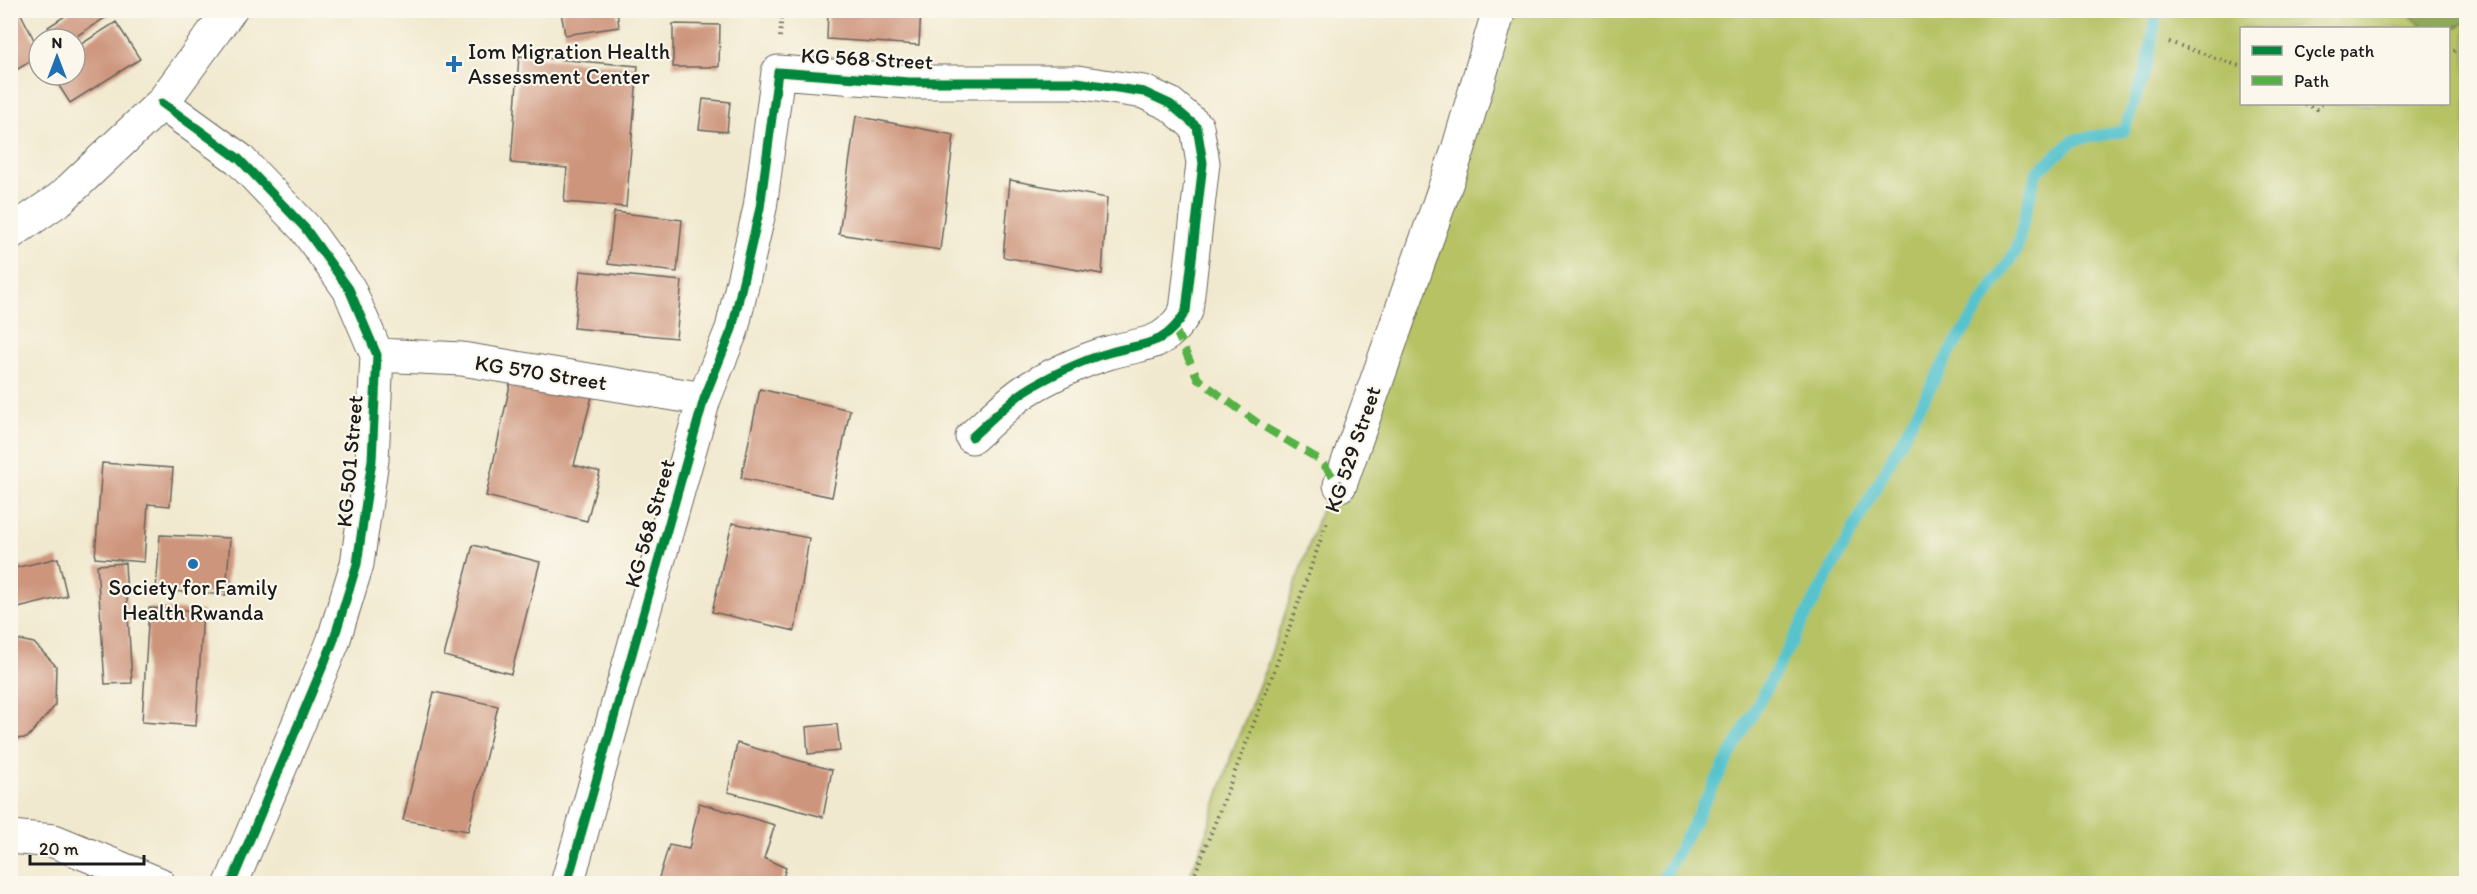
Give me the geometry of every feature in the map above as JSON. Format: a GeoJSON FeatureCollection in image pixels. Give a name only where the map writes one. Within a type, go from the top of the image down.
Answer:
{"type":"FeatureCollection","features":[{"type":"Feature","properties":{"kind":"street"},"geometry":{"type":"LineString","coordinates":[[10,233],[60,199],[162,102],[230,10]]}},
{"type":"Feature","properties":{"kind":"street","name":"KG 529 Street"},"geometry":{"type":"LineString","coordinates":[[1340,485],[1458,150],[1499,10]]}},
{"type":"Feature","properties":{"kind":"street","name":"KG 568 Street"},"geometry":{"type":"LineString","coordinates":[[567,884],[704,399],[732,329],[760,208],[778,72],[909,82],[1077,82],[1144,92],[1170,104],[1197,127],[1203,163],[1186,311],[1175,329],[1162,338],[1107,353],[1025,391],[972,437]]}},
{"type":"Feature","properties":{"kind":"street","name":"KG 501 Street"},"geometry":{"type":"LineString","coordinates":[[162,102],[239,159],[304,228],[349,289],[377,355],[372,460],[357,564],[333,642],[231,884]]}},
{"type":"Feature","properties":{"kind":"street","name":"KG 570 Street"},"geometry":{"type":"LineString","coordinates":[[377,355],[462,359],[704,399]]}},
{"type":"Feature","properties":{"kind":"street"},"geometry":{"type":"LineString","coordinates":[[10,837],[54,841],[159,884]]}},
{"type":"Feature","properties":{"kind":"path"},"geometry":{"type":"LineString","coordinates":[[2169,42],[2240,67]]}},
{"type":"Feature","properties":{"kind":"path"},"geometry":{"type":"LineString","coordinates":[[2450,52],[2466,47]]}},
{"type":"Feature","properties":{"kind":"path"},"geometry":{"type":"LineString","coordinates":[[2307,105],[2317,109],[2321,105]]}},
{"type":"Feature","properties":{"kind":"green space"},"geometry":{"type":"Polygon","coordinates":[[[1487,11],[2466,11],[2466,883],[1186,884],[1205,838],[1233,750],[1267,665],[1462,106],[1487,11]]]}},
{"type":"Feature","properties":{"kind":"green space"},"geometry":{"type":"Polygon","coordinates":[[[2405,11],[2466,11],[2466,23],[2450,29],[2424,27],[2405,11]]]}},
{"type":"Feature","properties":{"kind":"building"},"geometry":{"type":"Polygon","coordinates":[[[10,10],[19,10],[28,27],[27,63],[10,74],[10,10]]]}},
{"type":"Feature","properties":{"kind":"building"},"geometry":{"type":"Polygon","coordinates":[[[74,10],[109,10],[111,14],[87,29],[87,27],[48,27],[74,10]]]}},
{"type":"Feature","properties":{"kind":"building"},"geometry":{"type":"Polygon","coordinates":[[[617,10],[619,27],[565,35],[561,12],[617,10]]]}},
{"type":"Feature","properties":{"kind":"building"},"geometry":{"type":"Polygon","coordinates":[[[828,10],[921,10],[919,45],[827,39],[828,10]]]}},
{"type":"Feature","properties":{"kind":"building"},"geometry":{"type":"Polygon","coordinates":[[[116,22],[140,59],[70,103],[60,87],[87,87],[87,40],[116,22]]]}},
{"type":"Feature","properties":{"kind":"building"},"geometry":{"type":"Polygon","coordinates":[[[673,24],[720,25],[719,67],[673,67],[673,24]]]}},
{"type":"Feature","properties":{"kind":"building"},"geometry":{"type":"Polygon","coordinates":[[[519,56],[638,66],[626,207],[564,202],[567,168],[511,163],[519,56]]]}},
{"type":"Feature","properties":{"kind":"building"},"geometry":{"type":"Polygon","coordinates":[[[703,99],[730,102],[727,132],[699,129],[703,99]]]}},
{"type":"Feature","properties":{"kind":"building"},"geometry":{"type":"Polygon","coordinates":[[[856,116],[954,135],[940,250],[839,234],[856,116]]]}},
{"type":"Feature","properties":{"kind":"building"},"geometry":{"type":"Polygon","coordinates":[[[1010,180],[1107,198],[1102,274],[1003,257],[1010,180]]]}},
{"type":"Feature","properties":{"kind":"building"},"geometry":{"type":"Polygon","coordinates":[[[614,212],[682,220],[677,272],[608,264],[614,212]]]}},
{"type":"Feature","properties":{"kind":"building"},"geometry":{"type":"Polygon","coordinates":[[[580,271],[682,281],[676,338],[574,328],[580,271]]]}},
{"type":"Feature","properties":{"kind":"building"},"geometry":{"type":"Polygon","coordinates":[[[513,371],[594,389],[574,465],[600,472],[587,521],[486,496],[513,371]]]}},
{"type":"Feature","properties":{"kind":"building"},"geometry":{"type":"Polygon","coordinates":[[[760,389],[850,410],[832,497],[741,478],[760,389]]]}},
{"type":"Feature","properties":{"kind":"building"},"geometry":{"type":"Polygon","coordinates":[[[102,463],[173,468],[170,506],[148,504],[144,562],[95,558],[102,463]]]}},
{"type":"Feature","properties":{"kind":"building"},"geometry":{"type":"Polygon","coordinates":[[[732,523],[809,538],[795,631],[712,612],[732,523]]]}},
{"type":"Feature","properties":{"kind":"building","name":"Society for Family Health Rwanda"},"geometry":{"type":"Polygon","coordinates":[[[160,535],[230,538],[226,595],[156,590],[160,535]]]}},
{"type":"Feature","properties":{"kind":"building"},"geometry":{"type":"Polygon","coordinates":[[[473,545],[540,562],[511,674],[444,656],[473,545]]]}},
{"type":"Feature","properties":{"kind":"building"},"geometry":{"type":"Polygon","coordinates":[[[58,558],[67,596],[10,610],[10,569],[58,558]]]}},
{"type":"Feature","properties":{"kind":"building"},"geometry":{"type":"Polygon","coordinates":[[[125,563],[132,683],[105,684],[97,565],[125,563]]]}},
{"type":"Feature","properties":{"kind":"building"},"geometry":{"type":"Polygon","coordinates":[[[149,608],[203,611],[196,726],[142,722],[149,608]]]}},
{"type":"Feature","properties":{"kind":"building"},"geometry":{"type":"Polygon","coordinates":[[[10,638],[34,643],[56,666],[55,706],[27,738],[10,739],[10,638]]]}},
{"type":"Feature","properties":{"kind":"building"},"geometry":{"type":"Polygon","coordinates":[[[434,692],[498,706],[468,831],[403,820],[434,692]]]}},
{"type":"Feature","properties":{"kind":"building"},"geometry":{"type":"Polygon","coordinates":[[[837,724],[840,751],[808,754],[806,727],[837,724]]]}},
{"type":"Feature","properties":{"kind":"building"},"geometry":{"type":"Polygon","coordinates":[[[737,743],[832,770],[823,817],[728,792],[737,743]]]}},
{"type":"Feature","properties":{"kind":"building"},"geometry":{"type":"Polygon","coordinates":[[[699,803],[775,825],[764,858],[786,868],[781,884],[657,884],[669,845],[689,849],[699,803]]]}},
{"type":"Feature","properties":{"kind":"building"},"geometry":{"type":"Polygon","coordinates":[[[92,867],[115,877],[112,884],[85,884],[92,867]]]}},
{"type":"Feature","properties":{"kind":"waterway"},"geometry":{"type":"LineString","coordinates":[[1660,884],[1948,355],[2016,251],[2036,173],[2074,140],[2124,131],[2147,66],[2157,10]]}},
{"type":"Feature","properties":{"kind":"marked path"},"geometry":{"type":"LineString","coordinates":[[1175,329],[1198,379],[1259,424],[1320,460],[1340,485]]}},
{"type":"Feature","properties":{"kind":"cycle path"},"geometry":{"type":"LineString","coordinates":[[567,884],[704,399],[732,329],[760,208],[778,72],[909,82],[1077,82],[1144,92],[1170,104],[1197,127],[1203,163],[1186,311],[1178,323],[1170,332],[1153,342],[1099,356],[1043,380],[1004,407],[972,437]]}},
{"type":"Feature","properties":{"kind":"cycle path"},"geometry":{"type":"LineString","coordinates":[[162,103],[239,159],[305,228],[349,289],[377,355],[372,460],[357,564],[333,642],[231,884]]}},
{"type":"Feature","properties":{"kind":"place","name":"Iom Migration Health Assessment Center"},"geometry":{"type":"Point","coordinates":[454,64]}},
{"type":"Feature","properties":{"kind":"place","name":"Society for Family Health Rwanda"},"geometry":{"type":"Point","coordinates":[193,564]}}]}
